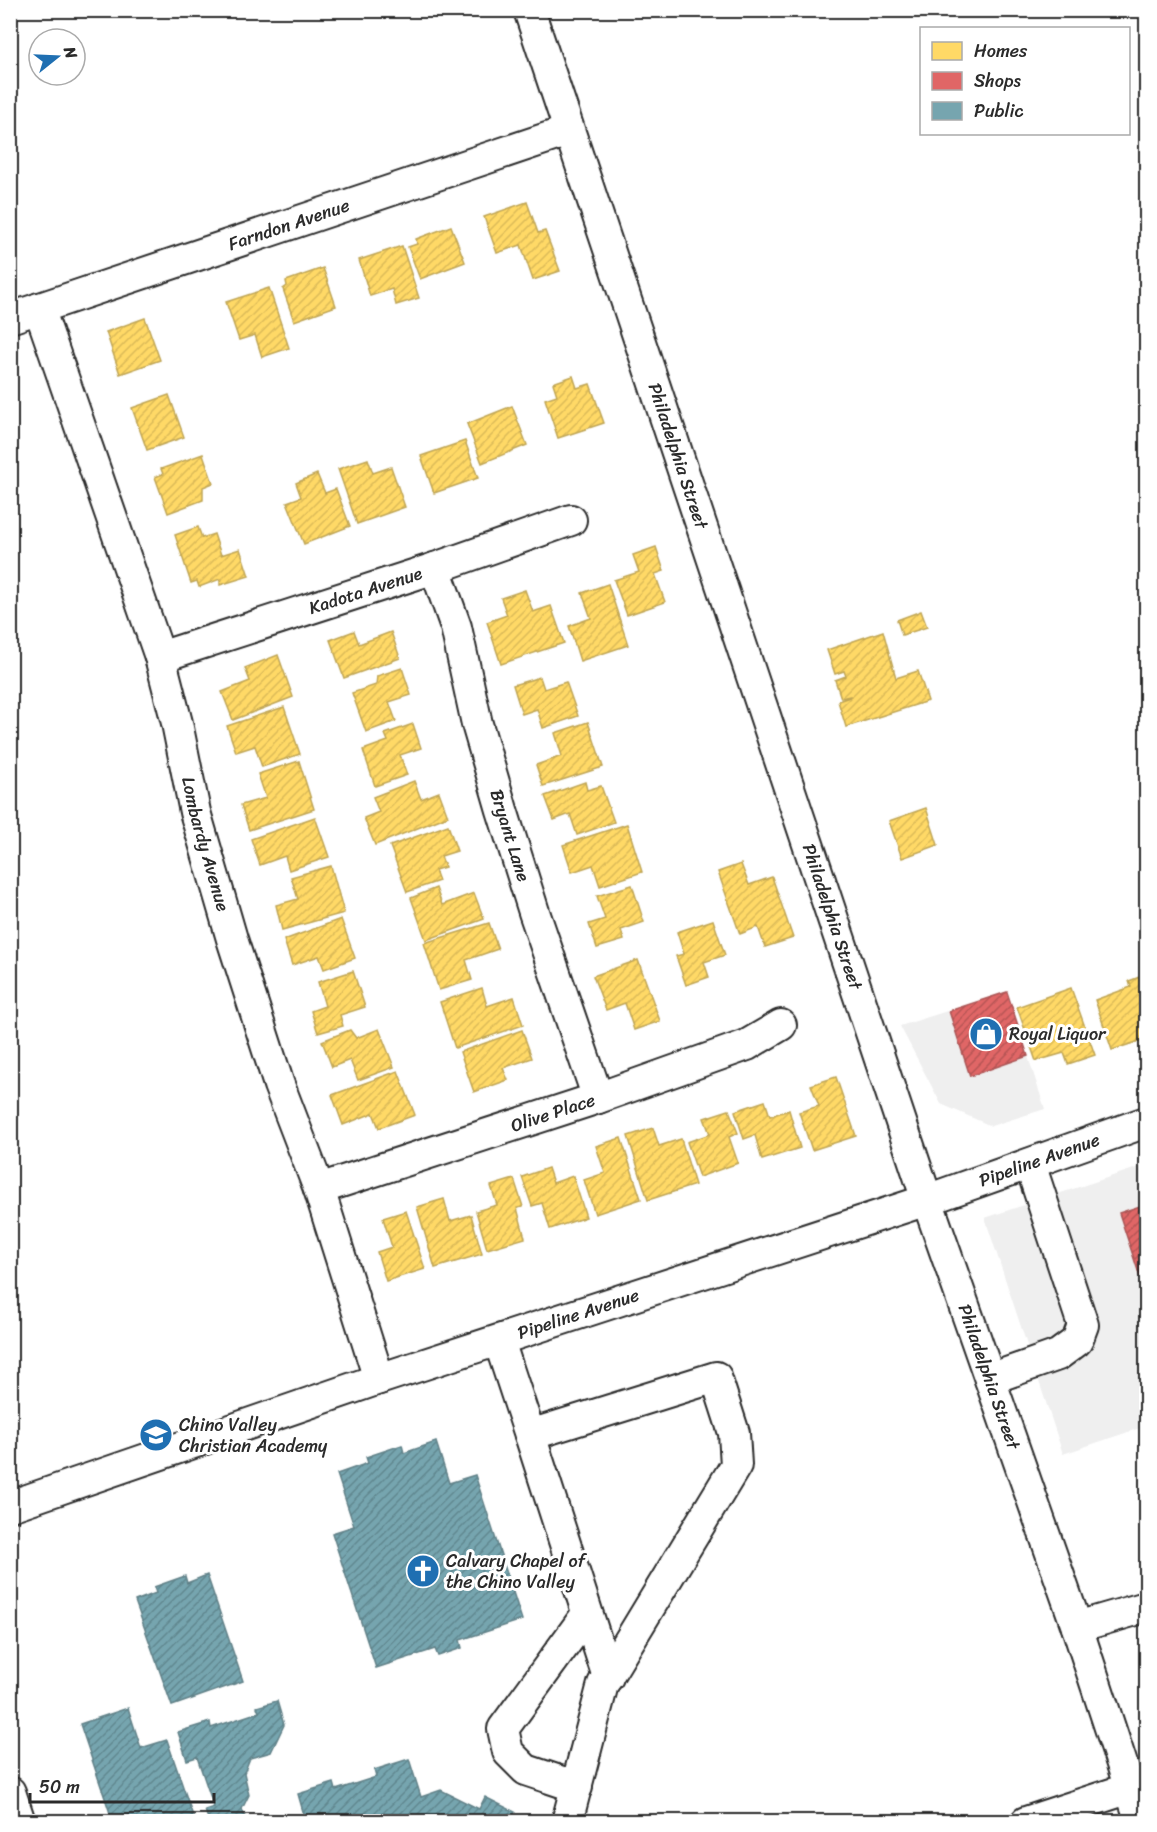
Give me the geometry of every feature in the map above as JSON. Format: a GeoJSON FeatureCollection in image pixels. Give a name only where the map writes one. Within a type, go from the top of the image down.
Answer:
{"type":"FeatureCollection","features":[{"type":"Feature","properties":{"kind":"street","name":"Philadelphia Street"},"geometry":{"type":"LineString","coordinates":[[529,10],[927,1200],[1077,1627],[1141,1821]]}},
{"type":"Feature","properties":{"kind":"street","name":"Farndon Avenue"},"geometry":{"type":"LineString","coordinates":[[10,318],[568,131]]}},
{"type":"Feature","properties":{"kind":"street","name":"Lombardy Avenue"},"geometry":{"type":"LineString","coordinates":[[39,308],[160,657],[177,723],[195,812],[232,939],[279,1085],[319,1189],[379,1379]]}},
{"type":"Feature","properties":{"kind":"street","name":"Kadota Avenue"},"geometry":{"type":"LineString","coordinates":[[160,657],[435,568],[571,520]]}},
{"type":"Feature","properties":{"kind":"street","name":"Bryant Lane"},"geometry":{"type":"LineString","coordinates":[[435,568],[456,627],[477,724],[502,810],[534,912],[598,1098]]}},
{"type":"Feature","properties":{"kind":"street","name":"Olive Place"},"geometry":{"type":"LineString","coordinates":[[319,1189],[598,1098],[747,1045],[781,1025]]}},
{"type":"Feature","properties":{"kind":"street","name":"Pipeline Avenue"},"geometry":{"type":"LineString","coordinates":[[10,1506],[379,1379],[927,1200],[1146,1122]]}},
{"type":"Feature","properties":{"kind":"street"},"geometry":{"type":"LineString","coordinates":[[990,1379],[1058,1355],[1077,1341],[1083,1325],[1030,1164]]}},
{"type":"Feature","properties":{"kind":"street"},"geometry":{"type":"LineString","coordinates":[[499,1341],[608,1677]]}},
{"type":"Feature","properties":{"kind":"street"},"geometry":{"type":"LineString","coordinates":[[530,1435],[716,1377],[734,1433],[736,1465],[603,1684],[567,1821]]}},
{"type":"Feature","properties":{"kind":"street"},"geometry":{"type":"LineString","coordinates":[[1077,1627],[1146,1607]]}},
{"type":"Feature","properties":{"kind":"street"},"geometry":{"type":"LineString","coordinates":[[577,1787],[526,1770],[508,1752],[503,1729],[587,1614]]}},
{"type":"Feature","properties":{"kind":"street"},"geometry":{"type":"LineString","coordinates":[[1026,1821],[1130,1788]]}},
{"type":"Feature","properties":{"kind":"street"},"geometry":{"type":"LineString","coordinates":[[10,1792],[20,1821]]}},
{"type":"Feature","properties":{"kind":"shaded area"},"geometry":{"type":"Polygon","coordinates":[[[1007,992],[1045,1109],[991,1126],[941,1104],[900,1026],[1007,992]]]}},
{"type":"Feature","properties":{"kind":"shaded area"},"geometry":{"type":"Polygon","coordinates":[[[1146,1165],[1146,1426],[1063,1454],[985,1218],[1146,1165]]]}},
{"type":"Feature","properties":{"kind":"building: Homes"},"geometry":{"type":"Polygon","coordinates":[[[527,202],[538,233],[545,231],[560,271],[533,280],[521,245],[497,253],[484,217],[527,202]]]}},
{"type":"Feature","properties":{"kind":"building: Homes"},"geometry":{"type":"Polygon","coordinates":[[[451,226],[465,262],[420,279],[408,247],[417,244],[416,239],[451,226]]]}},
{"type":"Feature","properties":{"kind":"building: Homes"},"geometry":{"type":"Polygon","coordinates":[[[402,246],[419,298],[396,305],[392,289],[370,296],[359,260],[402,246]]]}},
{"type":"Feature","properties":{"kind":"building: Homes"},"geometry":{"type":"Polygon","coordinates":[[[323,268],[336,306],[294,321],[283,289],[287,286],[286,281],[323,268]]]}},
{"type":"Feature","properties":{"kind":"building: Homes"},"geometry":{"type":"Polygon","coordinates":[[[269,288],[289,348],[262,357],[255,335],[239,340],[226,302],[269,288]]]}},
{"type":"Feature","properties":{"kind":"building: Homes"},"geometry":{"type":"Polygon","coordinates":[[[145,318],[160,360],[120,374],[106,332],[145,318]]]}},
{"type":"Feature","properties":{"kind":"building: Homes"},"geometry":{"type":"Polygon","coordinates":[[[573,376],[577,388],[590,384],[604,423],[558,438],[545,399],[557,395],[553,383],[573,376]]]}},
{"type":"Feature","properties":{"kind":"building: Homes"},"geometry":{"type":"Polygon","coordinates":[[[169,395],[184,437],[147,450],[132,408],[169,395]]]}},
{"type":"Feature","properties":{"kind":"building: Homes"},"geometry":{"type":"Polygon","coordinates":[[[512,406],[527,445],[482,463],[467,424],[512,406]]]}},
{"type":"Feature","properties":{"kind":"building: Homes"},"geometry":{"type":"Polygon","coordinates":[[[465,441],[478,478],[434,493],[421,456],[465,441]]]}},
{"type":"Feature","properties":{"kind":"building: Homes"},"geometry":{"type":"Polygon","coordinates":[[[203,454],[213,483],[203,487],[203,500],[168,513],[155,477],[163,474],[161,469],[203,454]]]}},
{"type":"Feature","properties":{"kind":"building: Homes"},"geometry":{"type":"Polygon","coordinates":[[[368,459],[373,473],[391,467],[405,507],[357,524],[338,469],[368,459]]]}},
{"type":"Feature","properties":{"kind":"building: Homes"},"geometry":{"type":"Polygon","coordinates":[[[317,474],[325,493],[336,489],[350,526],[304,544],[287,502],[301,497],[296,483],[317,474]]]}},
{"type":"Feature","properties":{"kind":"building: Homes"},"geometry":{"type":"Polygon","coordinates":[[[198,527],[202,538],[214,534],[221,555],[240,549],[249,576],[220,585],[220,579],[199,587],[197,581],[191,583],[175,535],[198,527]]]}},
{"type":"Feature","properties":{"kind":"building: Homes"},"geometry":{"type":"Polygon","coordinates":[[[656,547],[664,571],[655,574],[665,602],[627,615],[614,580],[639,572],[633,555],[656,547]]]}},
{"type":"Feature","properties":{"kind":"building: Homes"},"geometry":{"type":"Polygon","coordinates":[[[608,584],[628,645],[580,661],[569,626],[591,618],[582,593],[608,584]]]}},
{"type":"Feature","properties":{"kind":"building: Homes"},"geometry":{"type":"Polygon","coordinates":[[[525,590],[533,612],[551,606],[564,643],[501,664],[487,622],[507,615],[501,598],[525,590]]]}},
{"type":"Feature","properties":{"kind":"building: Homes"},"geometry":{"type":"Polygon","coordinates":[[[921,611],[927,627],[902,635],[897,620],[921,611]]]}},
{"type":"Feature","properties":{"kind":"building: Homes"},"geometry":{"type":"Polygon","coordinates":[[[354,631],[359,644],[391,632],[400,658],[344,678],[330,640],[354,631]]]}},
{"type":"Feature","properties":{"kind":"building: Homes"},"geometry":{"type":"Polygon","coordinates":[[[883,631],[896,678],[918,671],[928,701],[846,727],[838,701],[850,696],[841,698],[835,680],[846,676],[844,671],[835,674],[827,650],[883,631]]]}},
{"type":"Feature","properties":{"kind":"building: Homes"},"geometry":{"type":"Polygon","coordinates":[[[278,655],[293,697],[233,720],[222,692],[250,681],[245,668],[278,655]]]}},
{"type":"Feature","properties":{"kind":"building: Homes"},"geometry":{"type":"Polygon","coordinates":[[[402,668],[411,695],[389,702],[396,721],[366,732],[352,693],[376,685],[377,676],[402,668]]]}},
{"type":"Feature","properties":{"kind":"building: Homes"},"geometry":{"type":"Polygon","coordinates":[[[540,677],[544,689],[566,682],[578,716],[543,728],[537,709],[522,714],[513,685],[540,677]]]}},
{"type":"Feature","properties":{"kind":"building: Homes"},"geometry":{"type":"Polygon","coordinates":[[[284,707],[300,754],[262,767],[255,746],[236,752],[227,726],[284,707]]]}},
{"type":"Feature","properties":{"kind":"building: Homes"},"geometry":{"type":"Polygon","coordinates":[[[588,722],[603,767],[543,786],[536,765],[562,756],[555,733],[588,722]]]}},
{"type":"Feature","properties":{"kind":"building: Homes"},"geometry":{"type":"Polygon","coordinates":[[[413,724],[421,748],[400,755],[407,775],[375,786],[363,750],[388,741],[385,734],[413,724]]]}},
{"type":"Feature","properties":{"kind":"building: Homes"},"geometry":{"type":"Polygon","coordinates":[[[299,761],[314,809],[249,830],[241,805],[266,798],[258,774],[299,761]]]}},
{"type":"Feature","properties":{"kind":"building: Homes"},"geometry":{"type":"Polygon","coordinates":[[[414,781],[421,799],[439,792],[448,816],[375,845],[364,818],[379,812],[373,797],[414,781]]]}},
{"type":"Feature","properties":{"kind":"building: Homes"},"geometry":{"type":"Polygon","coordinates":[[[585,782],[587,790],[601,786],[614,822],[577,835],[570,814],[554,820],[545,796],[585,782]]]}},
{"type":"Feature","properties":{"kind":"building: Homes"},"geometry":{"type":"Polygon","coordinates":[[[926,808],[938,845],[902,858],[889,821],[926,808]]]}},
{"type":"Feature","properties":{"kind":"building: Homes"},"geometry":{"type":"Polygon","coordinates":[[[315,817],[329,857],[289,870],[285,856],[260,865],[251,839],[315,817]]]}},
{"type":"Feature","properties":{"kind":"building: Homes"},"geometry":{"type":"Polygon","coordinates":[[[627,824],[642,872],[600,886],[593,865],[572,872],[563,845],[627,824]]]}},
{"type":"Feature","properties":{"kind":"building: Homes"},"geometry":{"type":"Polygon","coordinates":[[[448,825],[457,851],[441,856],[445,867],[435,870],[439,881],[407,892],[390,846],[448,825]]]}},
{"type":"Feature","properties":{"kind":"building: Homes"},"geometry":{"type":"Polygon","coordinates":[[[741,864],[749,885],[772,877],[793,938],[765,947],[758,927],[740,934],[718,872],[741,864]]]}},
{"type":"Feature","properties":{"kind":"building: Homes"},"geometry":{"type":"Polygon","coordinates":[[[331,866],[344,913],[282,930],[276,905],[298,899],[291,877],[331,866]]]}},
{"type":"Feature","properties":{"kind":"building: Homes"},"geometry":{"type":"Polygon","coordinates":[[[632,885],[644,922],[621,930],[624,940],[597,948],[589,924],[605,919],[597,896],[632,885]]]}},
{"type":"Feature","properties":{"kind":"building: Homes"},"geometry":{"type":"Polygon","coordinates":[[[436,888],[442,905],[474,893],[484,919],[426,940],[411,898],[436,888]]]}},
{"type":"Feature","properties":{"kind":"building: Homes"},"geometry":{"type":"Polygon","coordinates":[[[341,919],[355,958],[324,969],[319,956],[292,965],[284,940],[341,919]]]}},
{"type":"Feature","properties":{"kind":"building: Homes"},"geometry":{"type":"Polygon","coordinates":[[[713,920],[725,955],[704,962],[709,977],[686,985],[676,956],[684,954],[677,932],[713,920]]]}},
{"type":"Feature","properties":{"kind":"building: Homes"},"geometry":{"type":"Polygon","coordinates":[[[489,923],[498,949],[466,960],[472,980],[439,990],[424,943],[489,923]]]}},
{"type":"Feature","properties":{"kind":"building: Homes"},"geometry":{"type":"Polygon","coordinates":[[[638,960],[660,1021],[634,1030],[625,1003],[606,1010],[593,976],[638,960]]]}},
{"type":"Feature","properties":{"kind":"building: Homes"},"geometry":{"type":"Polygon","coordinates":[[[353,971],[365,1007],[340,1015],[343,1026],[318,1033],[311,1011],[325,1006],[318,982],[353,971]]]}},
{"type":"Feature","properties":{"kind":"building: Homes"},"geometry":{"type":"Polygon","coordinates":[[[1142,976],[1146,990],[1146,1039],[1112,1050],[1095,1000],[1131,987],[1129,981],[1142,976]]]}},
{"type":"Feature","properties":{"kind":"building: Homes"},"geometry":{"type":"Polygon","coordinates":[[[482,988],[487,1006],[514,997],[523,1025],[455,1048],[440,1002],[482,988]]]}},
{"type":"Feature","properties":{"kind":"building: Homes"},"geometry":{"type":"Polygon","coordinates":[[[1071,988],[1095,1055],[1068,1064],[1064,1053],[1036,1061],[1017,1007],[1071,988]]]}},
{"type":"Feature","properties":{"kind":"building: Homes"},"geometry":{"type":"Polygon","coordinates":[[[379,1029],[394,1067],[358,1080],[350,1060],[332,1067],[322,1041],[350,1030],[356,1038],[379,1029]]]}},
{"type":"Feature","properties":{"kind":"building: Homes"},"geometry":{"type":"Polygon","coordinates":[[[522,1030],[532,1058],[503,1068],[508,1080],[474,1092],[460,1052],[522,1030]]]}},
{"type":"Feature","properties":{"kind":"building: Homes"},"geometry":{"type":"Polygon","coordinates":[[[398,1071],[415,1115],[379,1128],[373,1113],[343,1125],[332,1095],[398,1071]]]}},
{"type":"Feature","properties":{"kind":"building: Homes"},"geometry":{"type":"Polygon","coordinates":[[[836,1077],[856,1136],[812,1150],[799,1112],[819,1106],[811,1085],[836,1077]]]}},
{"type":"Feature","properties":{"kind":"building: Homes"},"geometry":{"type":"Polygon","coordinates":[[[765,1101],[770,1116],[789,1110],[800,1148],[762,1160],[755,1135],[744,1139],[735,1111],[765,1101]]]}},
{"type":"Feature","properties":{"kind":"building: Homes"},"geometry":{"type":"Polygon","coordinates":[[[729,1110],[738,1133],[729,1137],[738,1163],[699,1177],[687,1142],[710,1134],[704,1118],[729,1110]]]}},
{"type":"Feature","properties":{"kind":"building: Homes"},"geometry":{"type":"Polygon","coordinates":[[[653,1128],[659,1146],[681,1139],[695,1185],[648,1200],[628,1136],[653,1128]]]}},
{"type":"Feature","properties":{"kind":"building: Homes"},"geometry":{"type":"Polygon","coordinates":[[[621,1138],[641,1199],[595,1214],[584,1180],[605,1173],[596,1146],[621,1138]]]}},
{"type":"Feature","properties":{"kind":"building: Homes"},"geometry":{"type":"Polygon","coordinates":[[[548,1168],[553,1183],[573,1176],[586,1217],[550,1229],[542,1203],[532,1206],[522,1177],[548,1168]]]}},
{"type":"Feature","properties":{"kind":"building: Homes"},"geometry":{"type":"Polygon","coordinates":[[[514,1179],[523,1207],[517,1208],[525,1238],[487,1249],[476,1211],[497,1205],[491,1186],[514,1179]]]}},
{"type":"Feature","properties":{"kind":"building: Homes"},"geometry":{"type":"Polygon","coordinates":[[[444,1199],[450,1221],[471,1215],[482,1254],[435,1268],[417,1207],[444,1199]]]}},
{"type":"Feature","properties":{"kind":"building: Homes"},"geometry":{"type":"Polygon","coordinates":[[[406,1211],[425,1269],[386,1281],[377,1252],[392,1247],[383,1218],[406,1211]]]}},
{"type":"Feature","properties":{"kind":"building: Shops"},"geometry":{"type":"Polygon","coordinates":[[[1007,992],[1028,1056],[970,1076],[949,1011],[1007,992]]]}},
{"type":"Feature","properties":{"kind":"building: Shops"},"geometry":{"type":"Polygon","coordinates":[[[1146,1204],[1146,1295],[1119,1213],[1146,1204]]]}},
{"type":"Feature","properties":{"kind":"building: Public"},"geometry":{"type":"Polygon","coordinates":[[[436,1442],[449,1483],[475,1475],[522,1620],[460,1640],[462,1648],[438,1656],[435,1649],[376,1668],[332,1533],[354,1526],[337,1474],[368,1463],[366,1457],[402,1445],[404,1453],[436,1442]]]}},
{"type":"Feature","properties":{"kind":"building: Public"},"geometry":{"type":"Polygon","coordinates":[[[207,1575],[243,1681],[172,1706],[135,1601],[156,1593],[154,1587],[185,1576],[187,1583],[207,1575]]]}},
{"type":"Feature","properties":{"kind":"building: Public"},"geometry":{"type":"Polygon","coordinates":[[[277,1701],[284,1725],[271,1752],[250,1758],[244,1773],[249,1795],[242,1809],[245,1817],[243,1822],[209,1822],[205,1810],[214,1807],[197,1757],[187,1760],[178,1732],[210,1722],[211,1728],[259,1712],[257,1707],[277,1701]]]}},
{"type":"Feature","properties":{"kind":"building: Public"},"geometry":{"type":"Polygon","coordinates":[[[128,1708],[141,1748],[167,1740],[195,1822],[113,1822],[80,1724],[128,1708]]]}},
{"type":"Feature","properties":{"kind":"building: Public"},"geometry":{"type":"Polygon","coordinates":[[[409,1759],[421,1797],[441,1790],[479,1809],[485,1797],[515,1812],[510,1822],[306,1822],[298,1794],[334,1783],[336,1790],[376,1777],[374,1770],[409,1759]]]}},
{"type":"Feature","properties":{"kind":"place","name":"Royal Liquor"},"geometry":{"type":"Point","coordinates":[986,1034]}},
{"type":"Feature","properties":{"kind":"place","name":"Chino Valley Christian Academy"},"geometry":{"type":"Point","coordinates":[156,1435]}},
{"type":"Feature","properties":{"kind":"place","name":"Calvary Chapel of the Chino Valley"},"geometry":{"type":"Point","coordinates":[423,1571]}}]}
